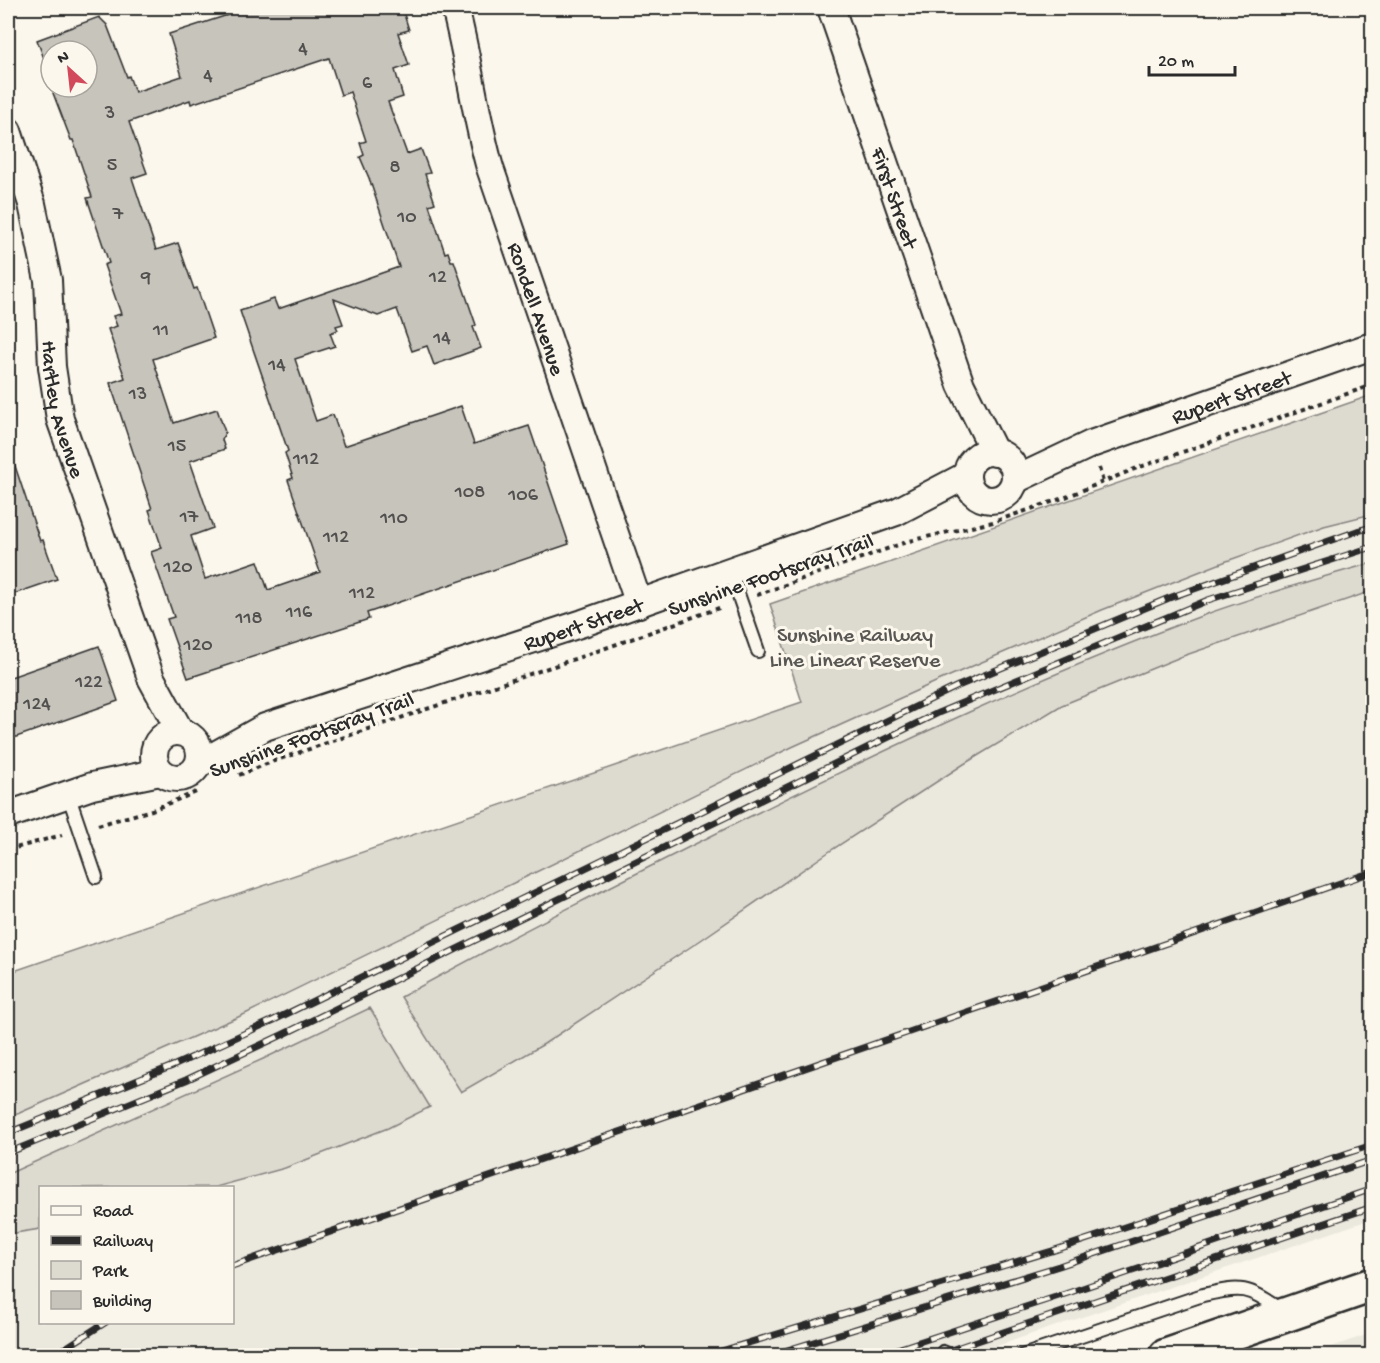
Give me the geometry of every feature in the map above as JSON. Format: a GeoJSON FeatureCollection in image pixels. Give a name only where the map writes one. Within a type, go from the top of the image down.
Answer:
{"type":"FeatureCollection","features":[{"type":"Feature","properties":{"kind":"main road"},"geometry":{"type":"LineString","coordinates":[[1166,1356],[1372,1285]]}},
{"type":"Feature","properties":{"kind":"street","name":"Rondell Avenue"},"geometry":{"type":"LineString","coordinates":[[455,8],[465,46],[481,136],[490,168],[639,604]]}},
{"type":"Feature","properties":{"kind":"street","name":"First Street"},"geometry":{"type":"LineString","coordinates":[[831,8],[989,470]]}},
{"type":"Feature","properties":{"kind":"street","name":"Hartley Avenue"},"geometry":{"type":"LineString","coordinates":[[8,131],[32,204],[48,280],[52,367],[60,419],[151,678],[169,746],[200,748],[199,764]]}},
{"type":"Feature","properties":{"kind":"street","name":"Rupert Street"},"geometry":{"type":"LineString","coordinates":[[8,814],[92,786],[169,746],[265,727],[639,604],[896,512],[989,470],[1091,444],[1372,346]]}},
{"type":"Feature","properties":{"kind":"street","name":"Rupert Street"},"geometry":{"type":"LineString","coordinates":[[169,746],[166,777],[182,778],[189,775],[199,764],[265,727]]}},
{"type":"Feature","properties":{"kind":"lane"},"geometry":{"type":"LineString","coordinates":[[730,571],[758,651]]}},
{"type":"Feature","properties":{"kind":"lane"},"geometry":{"type":"LineString","coordinates":[[68,794],[96,877]]}},
{"type":"Feature","properties":{"kind":"lane"},"geometry":{"type":"LineString","coordinates":[[1022,1356],[1203,1295],[1227,1290],[1241,1289],[1255,1293],[1288,1314]]}},
{"type":"Feature","properties":{"kind":"lane"},"geometry":{"type":"LineString","coordinates":[[940,1356],[943,1352],[953,1356]]}},
{"type":"Feature","properties":{"kind":"path","name":"Sunshine Footscray Trail"},"geometry":{"type":"LineString","coordinates":[[230,779],[274,761],[578,658],[909,541],[993,522],[1066,497],[1137,468],[1372,386]]}},
{"type":"Feature","properties":{"kind":"path","name":"Sunshine Footscray Trail"},"geometry":{"type":"LineString","coordinates":[[8,850],[152,810],[208,788]]}},
{"type":"Feature","properties":{"kind":"shaded area"},"geometry":{"type":"Polygon","coordinates":[[[1372,514],[1372,1219],[970,1355],[8,1355],[8,1118],[245,1014],[792,747],[1102,610],[1324,526],[1372,514]]]}},
{"type":"Feature","properties":{"kind":"shaded area"},"geometry":{"type":"Polygon","coordinates":[[[1372,1333],[1372,1355],[1307,1355],[1372,1333]]]}},
{"type":"Feature","properties":{"kind":"green space","name":"Sunshine Railway Line Linear Reserve"},"geometry":{"type":"Polygon","coordinates":[[[1372,395],[1372,514],[1324,526],[1224,562],[1102,610],[938,681],[792,747],[245,1014],[8,1118],[8,973],[802,702],[770,604],[1372,395]]]}},
{"type":"Feature","properties":{"kind":"green space"},"geometry":{"type":"Polygon","coordinates":[[[1372,563],[1372,591],[1183,656],[1062,705],[964,764],[833,849],[544,1044],[461,1092],[401,997],[709,837],[976,709],[1089,660],[1204,615],[1372,563]]]}},
{"type":"Feature","properties":{"kind":"green space"},"geometry":{"type":"Polygon","coordinates":[[[370,1008],[430,1107],[388,1128],[285,1168],[220,1186],[39,1186],[39,1229],[8,1234],[8,1174],[370,1008]]]}},
{"type":"Feature","properties":{"kind":"building"},"geometry":{"type":"Polygon","coordinates":[[[226,8],[402,8],[409,30],[398,33],[409,65],[395,70],[403,97],[388,102],[407,154],[421,149],[430,173],[425,174],[435,203],[429,205],[445,253],[448,252],[451,261],[454,261],[476,325],[473,327],[481,348],[434,365],[427,346],[412,351],[397,309],[378,316],[334,299],[343,324],[336,326],[338,330],[330,333],[335,346],[295,359],[316,421],[333,415],[344,446],[461,406],[474,444],[529,426],[569,544],[367,613],[369,619],[188,678],[167,619],[174,617],[151,552],[162,548],[149,510],[152,509],[110,383],[125,378],[108,329],[117,326],[113,316],[121,314],[104,265],[109,263],[87,198],[92,197],[73,140],[71,140],[55,99],[99,99],[99,39],[40,39],[99,17],[107,25],[135,92],[182,76],[169,34],[228,15],[226,8]],[[329,58],[191,104],[190,100],[129,122],[147,173],[132,178],[156,250],[178,243],[194,289],[197,288],[214,338],[153,359],[174,423],[217,409],[225,432],[222,440],[225,449],[190,461],[213,528],[191,536],[205,579],[258,561],[268,590],[320,572],[288,480],[293,478],[285,453],[288,451],[240,311],[274,299],[278,309],[399,267],[360,157],[364,155],[360,143],[366,141],[350,92],[341,95],[329,58]]]}},
{"type":"Feature","properties":{"kind":"building"},"geometry":{"type":"Polygon","coordinates":[[[12,457],[40,541],[43,540],[57,579],[8,596],[8,458],[12,457]]]}},
{"type":"Feature","properties":{"kind":"building"},"geometry":{"type":"Polygon","coordinates":[[[99,646],[118,701],[8,740],[8,678],[99,646]]]}},
{"type":"Feature","properties":{"kind":"railway"},"geometry":{"type":"LineString","coordinates":[[8,1133],[175,1065],[274,1020],[958,686],[1169,598],[1372,527]]}},
{"type":"Feature","properties":{"kind":"railway"},"geometry":{"type":"LineString","coordinates":[[8,1153],[186,1080],[282,1035],[938,713],[1208,600],[1372,547]]}},
{"type":"Feature","properties":{"kind":"railway"},"geometry":{"type":"LineString","coordinates":[[234,1265],[1372,872]]}},
{"type":"Feature","properties":{"kind":"railway"},"geometry":{"type":"LineString","coordinates":[[705,1356],[1052,1251],[1372,1145]]}},
{"type":"Feature","properties":{"kind":"railway"},"geometry":{"type":"LineString","coordinates":[[768,1356],[1059,1266],[1372,1160]]}},
{"type":"Feature","properties":{"kind":"railway"},"geometry":{"type":"LineString","coordinates":[[876,1356],[1372,1189]]}},
{"type":"Feature","properties":{"kind":"railway"},"geometry":{"type":"LineString","coordinates":[[933,1356],[1372,1207]]}},
{"type":"Feature","properties":{"kind":"railway"},"geometry":{"type":"LineString","coordinates":[[53,1356],[103,1324]]}}]}
